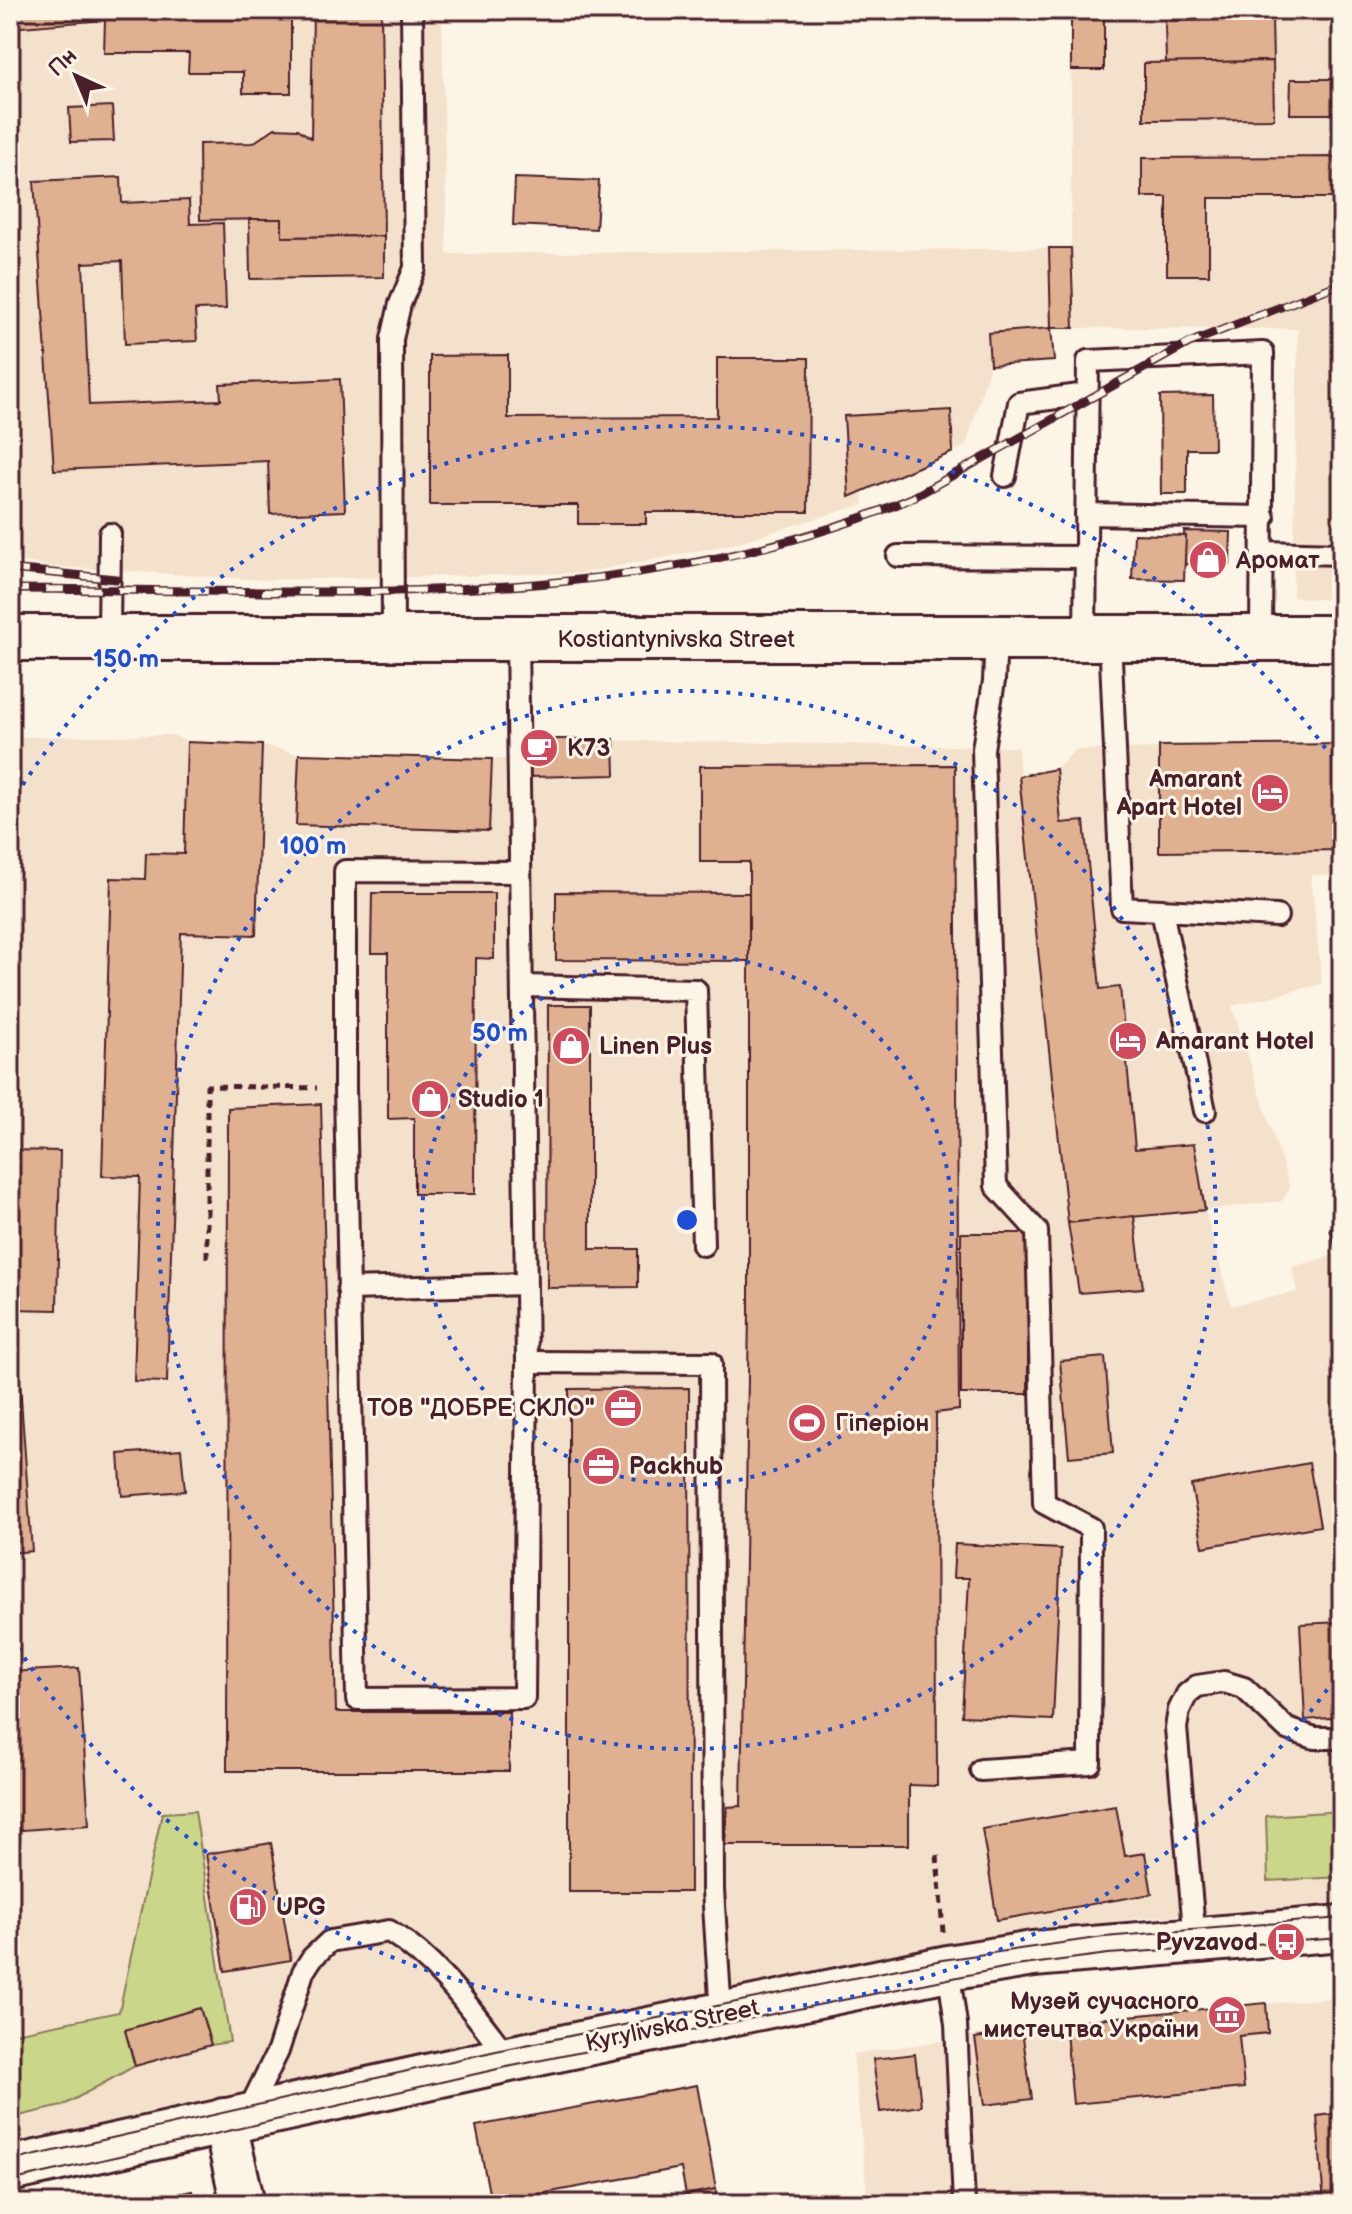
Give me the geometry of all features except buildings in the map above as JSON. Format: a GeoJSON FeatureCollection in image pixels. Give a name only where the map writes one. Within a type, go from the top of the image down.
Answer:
{"type":"FeatureCollection","features":[{"type":"Feature","properties":{"kind":"street","name":"Kostiantynivska Street"},"geometry":{"type":"LineString","coordinates":[[10,638],[1342,638]]}},
{"type":"Feature","properties":{"kind":"street","name":"Kyrylivska Street"},"geometry":{"type":"LineString","coordinates":[[10,2169],[721,2014],[946,1950],[1033,1954],[1342,1928]]}},
{"type":"Feature","properties":{"kind":"street"},"geometry":{"type":"LineString","coordinates":[[235,2118],[243,2204]]}},
{"type":"Feature","properties":{"kind":"lane"},"geometry":{"type":"LineString","coordinates":[[393,639],[392,339],[400,304],[415,268],[412,10]]}},
{"type":"Feature","properties":{"kind":"lane"},"geometry":{"type":"LineString","coordinates":[[1261,636],[1263,353],[1088,361],[1085,557],[1098,636],[1122,908],[1277,916]]}},
{"type":"Feature","properties":{"kind":"lane"},"geometry":{"type":"LineString","coordinates":[[1005,476],[1019,403],[1087,394]]}},
{"type":"Feature","properties":{"kind":"lane"},"geometry":{"type":"LineString","coordinates":[[1086,514],[1264,517]]}},
{"type":"Feature","properties":{"kind":"lane"},"geometry":{"type":"LineString","coordinates":[[109,638],[110,534]]}},
{"type":"Feature","properties":{"kind":"lane"},"geometry":{"type":"LineString","coordinates":[[1263,552],[1342,554]]}},
{"type":"Feature","properties":{"kind":"lane"},"geometry":{"type":"LineString","coordinates":[[898,556],[1085,557]]}},
{"type":"Feature","properties":{"kind":"lane"},"geometry":{"type":"LineString","coordinates":[[981,1770],[1090,1763],[1091,1528],[1044,1503],[1037,1231],[996,1186],[983,749],[994,681],[996,637]]}},
{"type":"Feature","properties":{"kind":"lane"},"geometry":{"type":"LineString","coordinates":[[517,639],[527,1362],[524,1698],[357,1699],[345,1088],[345,871],[519,872]]}},
{"type":"Feature","properties":{"kind":"lane"},"geometry":{"type":"LineString","coordinates":[[1162,911],[1205,1111]]}},
{"type":"Feature","properties":{"kind":"lane"},"geometry":{"type":"LineString","coordinates":[[522,986],[696,990],[703,1245]]}},
{"type":"Feature","properties":{"kind":"lane"},"geometry":{"type":"LineString","coordinates":[[348,1289],[525,1284]]}},
{"type":"Feature","properties":{"kind":"lane"},"geometry":{"type":"LineString","coordinates":[[527,1362],[711,1363],[713,1890],[721,2014]]}},
{"type":"Feature","properties":{"kind":"lane"},"geometry":{"type":"LineString","coordinates":[[1195,1940],[1176,1728],[1179,1710],[1187,1694],[1204,1683],[1236,1684],[1287,1729],[1315,1738],[1342,1738]]}},
{"type":"Feature","properties":{"kind":"lane"},"geometry":{"type":"LineString","coordinates":[[235,2118],[278,2051],[303,1972],[330,1941],[389,1931],[415,1948],[437,1966],[509,2059]]}},
{"type":"Feature","properties":{"kind":"lane"},"geometry":{"type":"LineString","coordinates":[[946,1950],[956,2024],[964,2204]]}},
{"type":"Feature","properties":{"kind":"path"},"geometry":{"type":"LineString","coordinates":[[207,1258],[207,1086],[345,1088]]}},
{"type":"Feature","properties":{"kind":"path"},"geometry":{"type":"LineString","coordinates":[[937,1855],[946,1950]]}},
{"type":"Feature","properties":{"kind":"shaded area"},"geometry":{"type":"Polygon","coordinates":[[[10,10],[442,10],[447,254],[1071,248],[1071,10],[1342,10],[1342,601],[1293,597],[1298,329],[1052,328],[1054,361],[990,365],[966,446],[862,491],[864,504],[729,545],[582,573],[262,580],[46,566],[10,559],[10,10]]]}},
{"type":"Feature","properties":{"kind":"shaded area"},"geometry":{"type":"Polygon","coordinates":[[[173,735],[187,742],[262,745],[299,754],[492,759],[528,759],[528,739],[1018,747],[1020,776],[1056,769],[1075,750],[1342,744],[1342,876],[1311,875],[1322,984],[1232,1006],[1290,1188],[1282,1201],[1205,1210],[1231,1306],[1297,1292],[1292,1267],[1337,1254],[1330,1229],[1342,1226],[1342,1906],[1137,1918],[946,1950],[10,2142],[10,737],[173,735]]]}},
{"type":"Feature","properties":{"kind":"shaded area"},"geometry":{"type":"Polygon","coordinates":[[[1342,1997],[1342,2204],[868,2204],[853,2054],[1065,2022],[1342,1997]]]}},
{"type":"Feature","properties":{"kind":"green space"},"geometry":{"type":"Polygon","coordinates":[[[195,1811],[230,2042],[211,2045],[200,2008],[125,2030],[135,2066],[62,2106],[10,2118],[10,2034],[119,2012],[162,1813],[195,1811]]]}},
{"type":"Feature","properties":{"kind":"green space"},"geometry":{"type":"Polygon","coordinates":[[[1342,1811],[1342,1877],[1268,1881],[1266,1816],[1342,1811]]]}},
{"type":"Feature","properties":{"kind":"tram line"},"geometry":{"type":"LineString","coordinates":[[10,2161],[496,2051],[942,1960],[1104,1937],[1342,1918]]}},
{"type":"Feature","properties":{"kind":"tram line"},"geometry":{"type":"LineString","coordinates":[[10,2181],[502,2068],[1008,1967],[1108,1954],[1342,1938]]}},
{"type":"Feature","properties":{"kind":"railway"},"geometry":{"type":"LineString","coordinates":[[10,589],[353,592],[468,588],[582,580],[694,563],[804,536],[912,498],[1189,343],[1342,283]]}},
{"type":"Feature","properties":{"kind":"railway"},"geometry":{"type":"LineString","coordinates":[[10,569],[116,579]]}},
{"type":"Feature","properties":{"kind":"place","name":"Аромат"},"geometry":{"type":"Point","coordinates":[1208,560]}},
{"type":"Feature","properties":{"kind":"place","name":"К73"},"geometry":{"type":"Point","coordinates":[539,748]}},
{"type":"Feature","properties":{"kind":"place","name":"Amarant Apart Hotel"},"geometry":{"type":"Point","coordinates":[1270,793]}},
{"type":"Feature","properties":{"kind":"place","name":"Amarant Hotel"},"geometry":{"type":"Point","coordinates":[1128,1041]}},
{"type":"Feature","properties":{"kind":"place","name":"Linen Plus"},"geometry":{"type":"Point","coordinates":[571,1046]}},
{"type":"Feature","properties":{"kind":"place","name":"Studio 1"},"geometry":{"type":"Point","coordinates":[430,1099]}},
{"type":"Feature","properties":{"kind":"place","name":"ТОВ \"ДОБРЕ СКЛО\""},"geometry":{"type":"Point","coordinates":[623,1408]}},
{"type":"Feature","properties":{"kind":"place","name":"Гіперіон"},"geometry":{"type":"Point","coordinates":[807,1423]}},
{"type":"Feature","properties":{"kind":"place","name":"Packhub"},"geometry":{"type":"Point","coordinates":[601,1466]}},
{"type":"Feature","properties":{"kind":"place","name":"UPG"},"geometry":{"type":"Point","coordinates":[248,1907]}},
{"type":"Feature","properties":{"kind":"place","name":"Pyvzavod"},"geometry":{"type":"Point","coordinates":[1286,1942]}},
{"type":"Feature","properties":{"kind":"place","name":"Музей сучасного мистецтва України"},"geometry":{"type":"Point","coordinates":[1227,2015]}}]}
